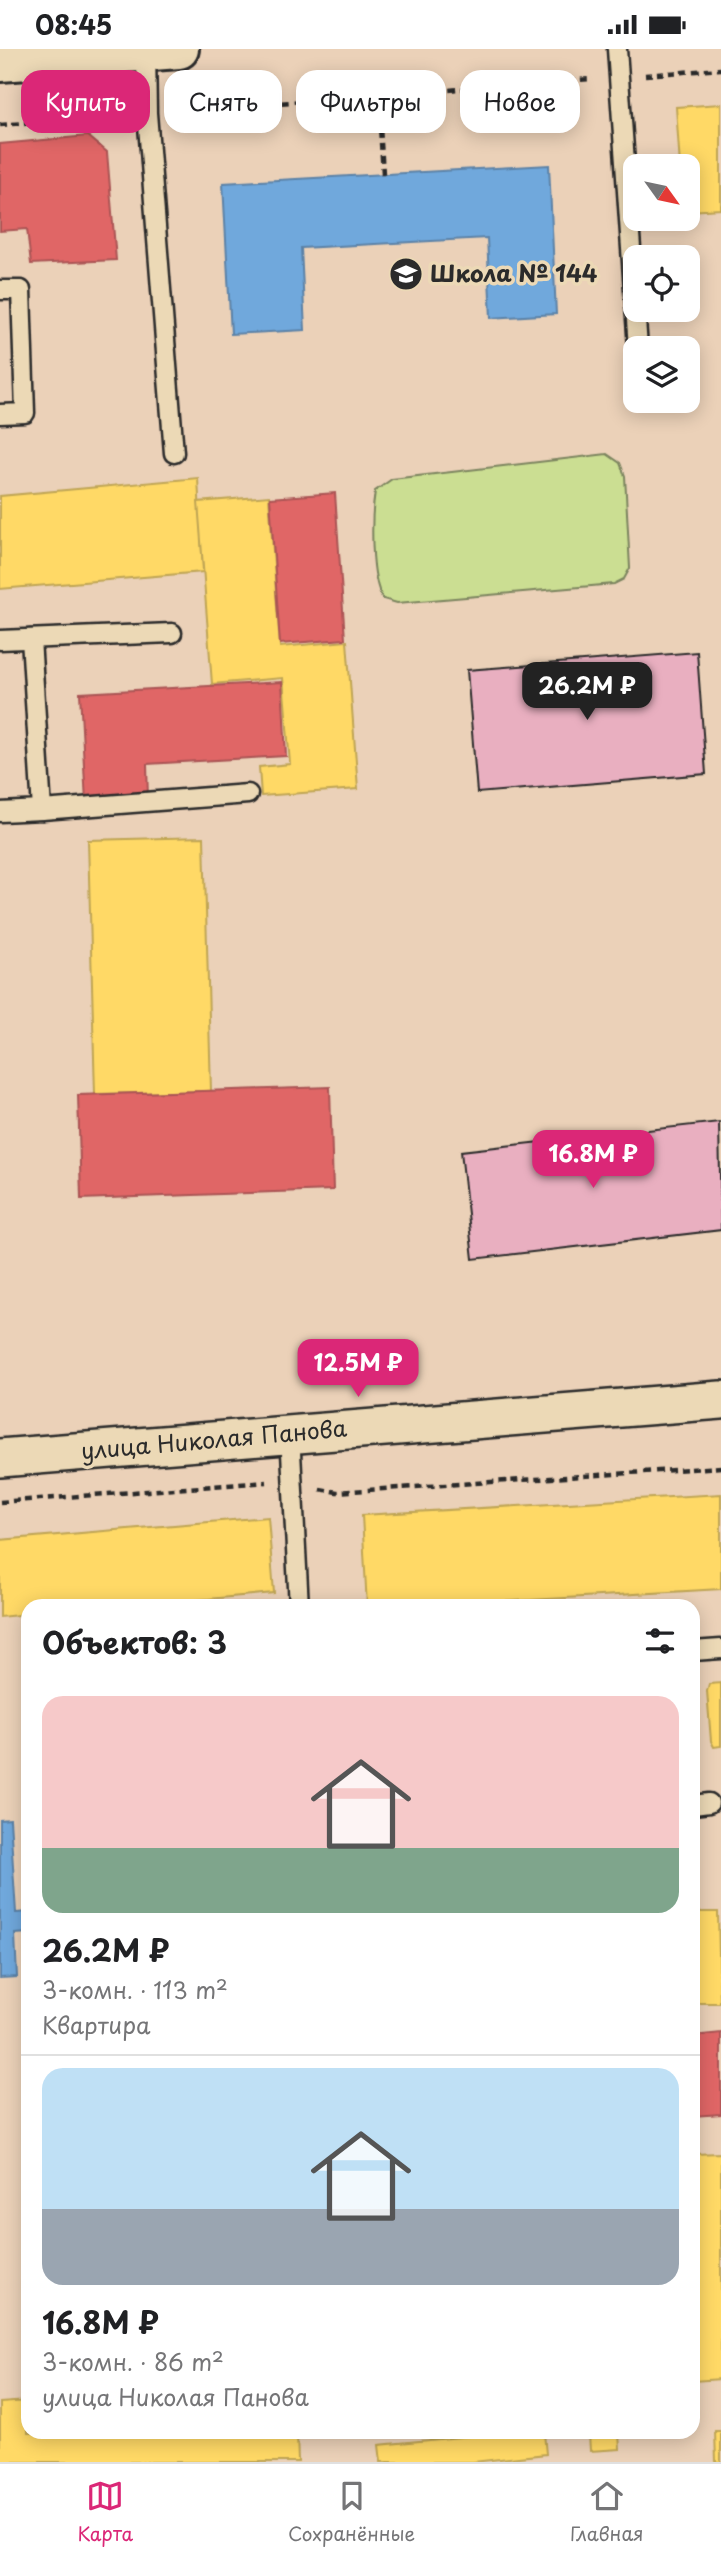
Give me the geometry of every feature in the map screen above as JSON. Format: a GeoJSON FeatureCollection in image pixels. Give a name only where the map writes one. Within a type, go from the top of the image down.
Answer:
{"type":"FeatureCollection","features":[{"type":"Feature","properties":{"kind":"main road"},"geometry":{"type":"LineString","coordinates":[[0,62],[162,50]]}},
{"type":"Feature","properties":{"kind":"street","name":"улица Николая Панова"},"geometry":{"type":"LineString","coordinates":[[0,1458],[721,1400]]}},
{"type":"Feature","properties":{"kind":"lane"},"geometry":{"type":"LineString","coordinates":[[617,49],[637,336]]}},
{"type":"Feature","properties":{"kind":"lane"},"geometry":{"type":"LineString","coordinates":[[150,100],[162,50]]}},
{"type":"Feature","properties":{"kind":"lane"},"geometry":{"type":"LineString","coordinates":[[149,133],[174,453]]}},
{"type":"Feature","properties":{"kind":"lane"},"geometry":{"type":"LineString","coordinates":[[0,291],[21,290],[25,412],[0,414]]}},
{"type":"Feature","properties":{"kind":"lane"},"geometry":{"type":"LineString","coordinates":[[0,641],[172,633]]}},
{"type":"Feature","properties":{"kind":"lane"},"geometry":{"type":"LineString","coordinates":[[31,639],[42,810]]}},
{"type":"Feature","properties":{"kind":"lane"},"geometry":{"type":"LineString","coordinates":[[0,812],[248,794]]}},
{"type":"Feature","properties":{"kind":"lane"},"geometry":{"type":"LineString","coordinates":[[289,1433],[299,1599]]}},
{"type":"Feature","properties":{"kind":"lane"},"geometry":{"type":"LineString","coordinates":[[700,1650],[721,1649]]}},
{"type":"Feature","properties":{"kind":"path"},"geometry":{"type":"LineString","coordinates":[[446,90],[721,69]]}},
{"type":"Feature","properties":{"kind":"path"},"geometry":{"type":"LineString","coordinates":[[150,113],[296,101]]}},
{"type":"Feature","properties":{"kind":"path"},"geometry":{"type":"LineString","coordinates":[[0,125],[21,123]]}},
{"type":"Feature","properties":{"kind":"path"},"geometry":{"type":"LineString","coordinates":[[380,133],[383,174]]}},
{"type":"Feature","properties":{"kind":"path"},"geometry":{"type":"LineString","coordinates":[[0,1502],[274,1482],[337,1492],[721,1467]]}},
{"type":"Feature","properties":{"kind":"green space"},"geometry":{"type":"Polygon","coordinates":[[[607,454],[620,463],[625,476],[630,568],[624,579],[614,584],[397,603],[383,599],[374,562],[374,502],[375,491],[392,479],[607,454]]]}},
{"type":"Feature","properties":{"kind":"building: Жильё"},"geometry":{"type":"Polygon","coordinates":[[[721,104],[721,209],[700,210],[700,154],[679,154],[676,107],[721,104]]]}},
{"type":"Feature","properties":{"kind":"building: Жильё"},"geometry":{"type":"Polygon","coordinates":[[[198,478],[203,572],[0,589],[0,496],[198,478]]]}},
{"type":"Feature","properties":{"kind":"building: Жильё"},"geometry":{"type":"Polygon","coordinates":[[[269,496],[280,647],[347,641],[358,789],[261,796],[259,767],[290,764],[283,678],[212,684],[198,502],[269,496]]]}},
{"type":"Feature","properties":{"kind":"building: Жильё"},"geometry":{"type":"Polygon","coordinates":[[[204,837],[211,1091],[95,1094],[88,840],[204,837]]]}},
{"type":"Feature","properties":{"kind":"building: Жильё"},"geometry":{"type":"Polygon","coordinates":[[[721,1494],[721,1589],[549,1599],[367,1599],[362,1515],[721,1494]]]}},
{"type":"Feature","properties":{"kind":"building: Жильё"},"geometry":{"type":"Polygon","coordinates":[[[268,1517],[274,1593],[207,1599],[21,1599],[21,1615],[0,1617],[0,1540],[268,1517]]]}},
{"type":"Feature","properties":{"kind":"building: Жильё"},"geometry":{"type":"Polygon","coordinates":[[[721,1683],[721,1746],[714,1747],[711,1741],[707,1691],[709,1684],[721,1683]]]}},
{"type":"Feature","properties":{"kind":"building: Жильё"},"geometry":{"type":"Polygon","coordinates":[[[700,1912],[718,1912],[720,2003],[700,2003],[700,1912]]]}},
{"type":"Feature","properties":{"kind":"building: Жильё"},"geometry":{"type":"Polygon","coordinates":[[[721,2153],[721,2379],[700,2380],[700,2154],[721,2153]]]}},
{"type":"Feature","properties":{"kind":"building: Жильё"},"geometry":{"type":"Polygon","coordinates":[[[21,2402],[21,2439],[297,2439],[298,2462],[0,2462],[0,2403],[21,2402]]]}},
{"type":"Feature","properties":{"kind":"building: Жильё"},"geometry":{"type":"Polygon","coordinates":[[[715,2431],[721,2431],[721,2462],[716,2462],[715,2431]]]}},
{"type":"Feature","properties":{"kind":"building: Жильё"},"geometry":{"type":"Polygon","coordinates":[[[440,2439],[545,2439],[546,2454],[473,2462],[381,2462],[379,2445],[440,2439]]]}},
{"type":"Feature","properties":{"kind":"building: Жильё"},"geometry":{"type":"Polygon","coordinates":[[[589,2439],[619,2439],[620,2449],[590,2451],[589,2439]]]}},
{"type":"Feature","properties":{"kind":"building: Торговля"},"geometry":{"type":"Polygon","coordinates":[[[88,136],[107,152],[116,260],[31,264],[27,229],[0,231],[0,144],[88,136]]]}},
{"type":"Feature","properties":{"kind":"building: Торговля"},"geometry":{"type":"Polygon","coordinates":[[[335,493],[345,639],[280,644],[270,498],[335,493]]]}},
{"type":"Feature","properties":{"kind":"building: Торговля"},"geometry":{"type":"Polygon","coordinates":[[[282,682],[286,756],[147,764],[148,798],[86,802],[80,693],[282,682]]]}},
{"type":"Feature","properties":{"kind":"building: Торговля"},"geometry":{"type":"Polygon","coordinates":[[[330,1087],[333,1190],[81,1199],[78,1095],[330,1087]]]}},
{"type":"Feature","properties":{"kind":"building: Торговля"},"geometry":{"type":"Polygon","coordinates":[[[721,2033],[721,2114],[700,2116],[700,2035],[721,2033]]]}},
{"type":"Feature","properties":{"kind":"building: Школы"},"geometry":{"type":"Polygon","coordinates":[[[549,165],[556,314],[491,318],[487,238],[301,248],[305,330],[231,334],[223,183],[549,165]]]}},
{"type":"Feature","properties":{"kind":"building: Школы"},"geometry":{"type":"Polygon","coordinates":[[[10,1819],[16,1913],[21,1913],[21,1934],[15,1934],[17,1977],[0,1978],[0,1820],[10,1819]]]}},
{"type":"Feature","properties":{"kind":"building: Прочее"},"geometry":{"type":"Polygon","coordinates":[[[697,652],[706,774],[477,793],[467,670],[697,652]]]}},
{"type":"Feature","properties":{"kind":"building: Прочее"},"geometry":{"type":"Polygon","coordinates":[[[719,1122],[721,1230],[473,1259],[461,1151],[719,1122]]]}},
{"type":"Feature","properties":{"kind":"place","name":"Школа № 144"},"geometry":{"type":"Point","coordinates":[406,274]}}]}
